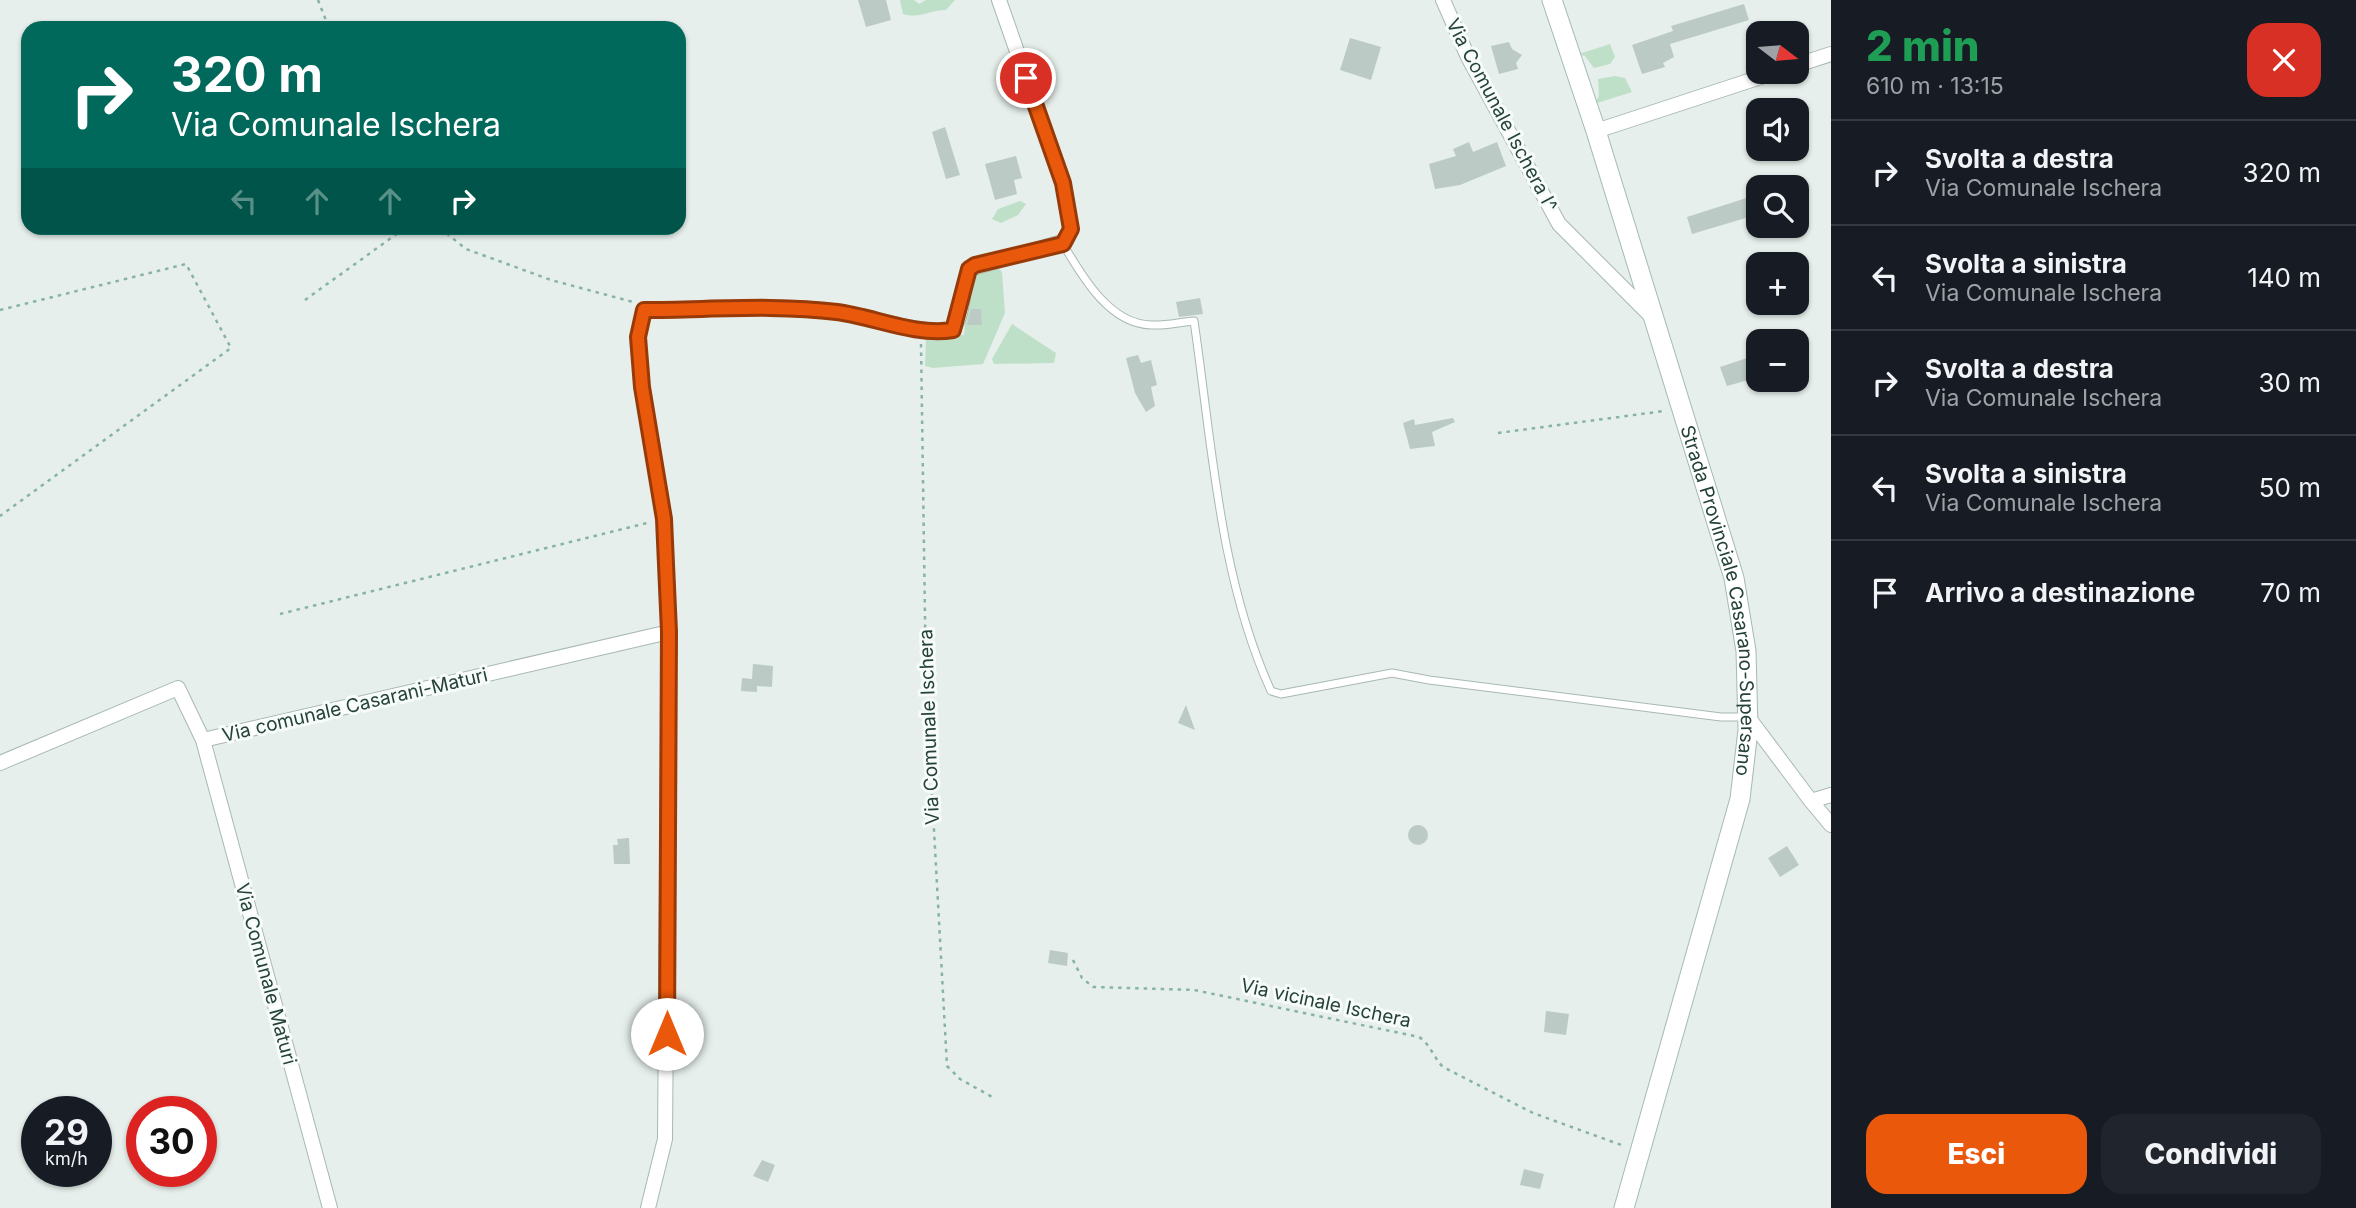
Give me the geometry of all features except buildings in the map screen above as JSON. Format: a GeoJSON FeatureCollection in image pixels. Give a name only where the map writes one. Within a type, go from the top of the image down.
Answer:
{"type":"FeatureCollection","features":[{"type":"Feature","properties":{"kind":"main road","name":"Strada Provinciale Casarano-Supersano"},"geometry":{"type":"LineString","coordinates":[[1552,0],[1596,131],[1734,578],[1746,651],[1748,717],[1740,799],[1624,1208]]}},
{"type":"Feature","properties":{"kind":"street"},"geometry":{"type":"LineString","coordinates":[[648,1208],[665,1139],[667,1089],[669,632],[664,519],[642,387],[638,337],[644,310],[796,308],[838,312],[921,330],[953,330],[969,269],[975,265],[1063,244],[1071,229],[1063,183],[999,0]]}},
{"type":"Feature","properties":{"kind":"street","name":"Via Comunale Ischera I^"},"geometry":{"type":"LineString","coordinates":[[1443,0],[1468,57],[1559,224],[1653,318]]}},
{"type":"Feature","properties":{"kind":"street"},"geometry":{"type":"LineString","coordinates":[[1810,61],[1831,54]]}},
{"type":"Feature","properties":{"kind":"street"},"geometry":{"type":"LineString","coordinates":[[1596,131],[1746,82]]}},
{"type":"Feature","properties":{"kind":"street","name":"Via comunale Casarani-Maturi"},"geometry":{"type":"LineString","coordinates":[[0,764],[178,688],[203,740],[669,632]]}},
{"type":"Feature","properties":{"kind":"street"},"geometry":{"type":"LineString","coordinates":[[1748,717],[1831,825]]}},
{"type":"Feature","properties":{"kind":"street","name":"Via Comunale Maturi"},"geometry":{"type":"LineString","coordinates":[[203,740],[330,1208]]}},
{"type":"Feature","properties":{"kind":"street"},"geometry":{"type":"LineString","coordinates":[[1811,801],[1831,795]]}},
{"type":"Feature","properties":{"kind":"lane"},"geometry":{"type":"LineString","coordinates":[[1063,244],[1102,299],[1122,318],[1151,326],[1194,321],[1224,525],[1247,629],[1271,691],[1280,694],[1392,673],[1708,715],[1748,717]]}},
{"type":"Feature","properties":{"kind":"path"},"geometry":{"type":"LineString","coordinates":[[318,0],[326,21]]}},
{"type":"Feature","properties":{"kind":"path"},"geometry":{"type":"LineString","coordinates":[[305,300],[395,235]]}},
{"type":"Feature","properties":{"kind":"path"},"geometry":{"type":"LineString","coordinates":[[449,235],[466,249],[551,281],[632,301],[644,310]]}},
{"type":"Feature","properties":{"kind":"path"},"geometry":{"type":"LineString","coordinates":[[0,310],[186,264],[231,348],[0,516]]}},
{"type":"Feature","properties":{"kind":"path","name":"Via Comunale Ischera"},"geometry":{"type":"LineString","coordinates":[[921,330],[926,685],[945,1046],[947,1066],[960,1079],[994,1098]]}},
{"type":"Feature","properties":{"kind":"path"},"geometry":{"type":"LineString","coordinates":[[1498,433],[1556,428],[1681,408]]}},
{"type":"Feature","properties":{"kind":"path"},"geometry":{"type":"LineString","coordinates":[[279,614],[664,519]]}},
{"type":"Feature","properties":{"kind":"path","name":"Via vicinale Ischera"},"geometry":{"type":"LineString","coordinates":[[1073,960],[1082,978],[1093,987],[1194,990],[1419,1037],[1428,1043],[1436,1060],[1443,1067],[1473,1083],[1533,1112],[1640,1151]]}},
{"type":"Feature","properties":{"kind":"green space"},"geometry":{"type":"Polygon","coordinates":[[[900,0],[914,0],[919,4],[926,0],[955,0],[946,10],[903,14],[900,0]]]}},
{"type":"Feature","properties":{"kind":"green space"},"geometry":{"type":"Polygon","coordinates":[[[1610,44],[1615,57],[1610,64],[1594,68],[1585,56],[1579,54],[1610,44]]]}},
{"type":"Feature","properties":{"kind":"green space"},"geometry":{"type":"Polygon","coordinates":[[[1615,76],[1625,78],[1632,92],[1594,104],[1599,96],[1598,79],[1615,76]]]}},
{"type":"Feature","properties":{"kind":"green space"},"geometry":{"type":"Polygon","coordinates":[[[1020,201],[1026,204],[1018,215],[1001,223],[992,219],[998,209],[1020,201]]]}},
{"type":"Feature","properties":{"kind":"green space"},"geometry":{"type":"Polygon","coordinates":[[[997,267],[1002,272],[1005,313],[983,364],[933,368],[925,366],[926,338],[964,335],[968,291],[977,271],[997,267]]]}},
{"type":"Feature","properties":{"kind":"green space"},"geometry":{"type":"Polygon","coordinates":[[[1012,324],[1056,353],[1054,363],[994,364],[992,359],[1012,324]]]}},
{"type":"Feature","properties":{"kind":"route"},"geometry":{"type":"LineString","coordinates":[[667,1034],[669,632],[664,519],[642,387],[638,337],[644,310],[796,308],[838,312],[921,330],[953,330],[969,269],[975,265],[1063,244],[1069,236],[1071,223],[1063,183],[1026,78]]}}]}
